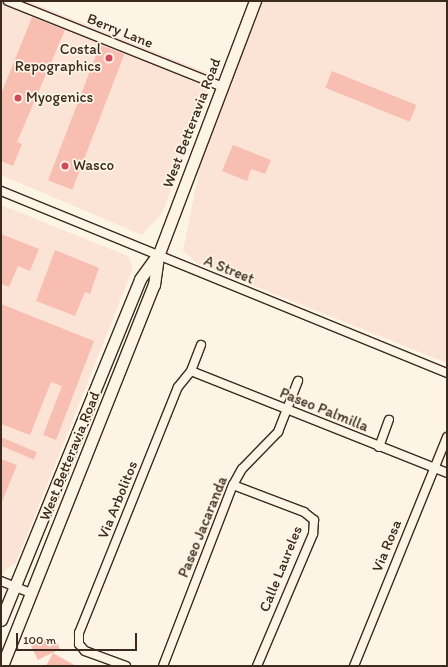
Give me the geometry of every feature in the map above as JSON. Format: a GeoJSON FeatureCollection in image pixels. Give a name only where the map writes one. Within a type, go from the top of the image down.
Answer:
{"type":"FeatureCollection","features":[{"type":"Feature","properties":{"kind":"street","name":"Berry Lane"},"geometry":{"type":"LineString","coordinates":[[8,1],[221,86]]}},
{"type":"Feature","properties":{"kind":"street","name":"West Betteravia Road"},"geometry":{"type":"LineString","coordinates":[[2,666],[154,285],[158,256],[221,86],[255,1]]}},
{"type":"Feature","properties":{"kind":"street","name":"A Street"},"geometry":{"type":"LineString","coordinates":[[1,191],[447,373]]}},
{"type":"Feature","properties":{"kind":"street","name":"West Betteravia Road"},"geometry":{"type":"LineString","coordinates":[[1,620],[140,280],[158,256]]}},
{"type":"Feature","properties":{"kind":"street","name":"Via Arbolitos"},"geometry":{"type":"LineString","coordinates":[[126,666],[85,651],[79,644],[79,633],[178,387],[191,371],[201,345]]}},
{"type":"Feature","properties":{"kind":"street","name":"Paseo Palmilla"},"geometry":{"type":"LineString","coordinates":[[191,371],[447,473]]}},
{"type":"Feature","properties":{"kind":"street","name":"Paseo Jacaranda"},"geometry":{"type":"LineString","coordinates":[[163,666],[233,486],[242,469],[278,432],[298,381]]}},
{"type":"Feature","properties":{"kind":"street"},"geometry":{"type":"LineString","coordinates":[[379,447],[389,420]]}},
{"type":"Feature","properties":{"kind":"street","name":"Via Rosa"},"geometry":{"type":"LineString","coordinates":[[354,666],[447,437]]}},
{"type":"Feature","properties":{"kind":"street","name":"Calle Laureles"},"geometry":{"type":"LineString","coordinates":[[233,486],[304,512],[314,520],[313,534],[257,666]]}},
{"type":"Feature","properties":{"kind":"street"},"geometry":{"type":"LineString","coordinates":[[1,581],[31,593]]}},
{"type":"Feature","properties":{"kind":"shaded area"},"geometry":{"type":"Polygon","coordinates":[[[1,1],[28,1],[213,75],[163,212],[142,235],[1,175],[1,1]]]}},
{"type":"Feature","properties":{"kind":"shaded area"},"geometry":{"type":"Polygon","coordinates":[[[262,1],[447,1],[447,363],[197,263],[183,251],[202,156],[262,1]]]}},
{"type":"Feature","properties":{"kind":"shaded area"},"geometry":{"type":"Polygon","coordinates":[[[1,205],[128,256],[133,268],[16,563],[5,570],[1,579],[1,205]]]}},
{"type":"Feature","properties":{"kind":"building"},"geometry":{"type":"Polygon","coordinates":[[[32,17],[65,30],[17,142],[22,144],[13,166],[1,161],[1,94],[32,17]]]}},
{"type":"Feature","properties":{"kind":"building"},"geometry":{"type":"Polygon","coordinates":[[[100,45],[124,54],[72,190],[48,180],[100,45]]]}},
{"type":"Feature","properties":{"kind":"building"},"geometry":{"type":"Polygon","coordinates":[[[332,71],[416,105],[410,122],[325,88],[332,71]]]}},
{"type":"Feature","properties":{"kind":"building"},"geometry":{"type":"Polygon","coordinates":[[[233,145],[271,160],[265,174],[251,169],[247,181],[222,171],[233,145]]]}},
{"type":"Feature","properties":{"kind":"building"},"geometry":{"type":"Polygon","coordinates":[[[1,234],[39,249],[30,271],[18,266],[9,287],[1,284],[1,234]]]}},
{"type":"Feature","properties":{"kind":"building"},"geometry":{"type":"Polygon","coordinates":[[[55,250],[99,268],[90,294],[85,292],[75,316],[36,301],[55,250]]]}},
{"type":"Feature","properties":{"kind":"building"},"geometry":{"type":"Polygon","coordinates":[[[1,304],[94,341],[56,440],[43,435],[62,386],[51,382],[30,435],[1,424],[1,304]]]}},
{"type":"Feature","properties":{"kind":"building"},"geometry":{"type":"Polygon","coordinates":[[[1,437],[37,452],[34,460],[1,446],[1,437]]]}},
{"type":"Feature","properties":{"kind":"building"},"geometry":{"type":"Polygon","coordinates":[[[1,459],[17,465],[1,504],[1,459]]]}},
{"type":"Feature","properties":{"kind":"building"},"geometry":{"type":"Polygon","coordinates":[[[45,639],[49,647],[57,642],[60,649],[38,660],[31,646],[45,639]]]}},
{"type":"Feature","properties":{"kind":"building"},"geometry":{"type":"Polygon","coordinates":[[[53,653],[76,666],[46,666],[53,653]]]}},
{"type":"Feature","properties":{"kind":"place","name":"Costal Repographics"},"geometry":{"type":"Point","coordinates":[109,58]}},
{"type":"Feature","properties":{"kind":"place","name":"Myogenics"},"geometry":{"type":"Point","coordinates":[18,98]}},
{"type":"Feature","properties":{"kind":"place","name":"Wasco"},"geometry":{"type":"Point","coordinates":[65,166]}}]}
